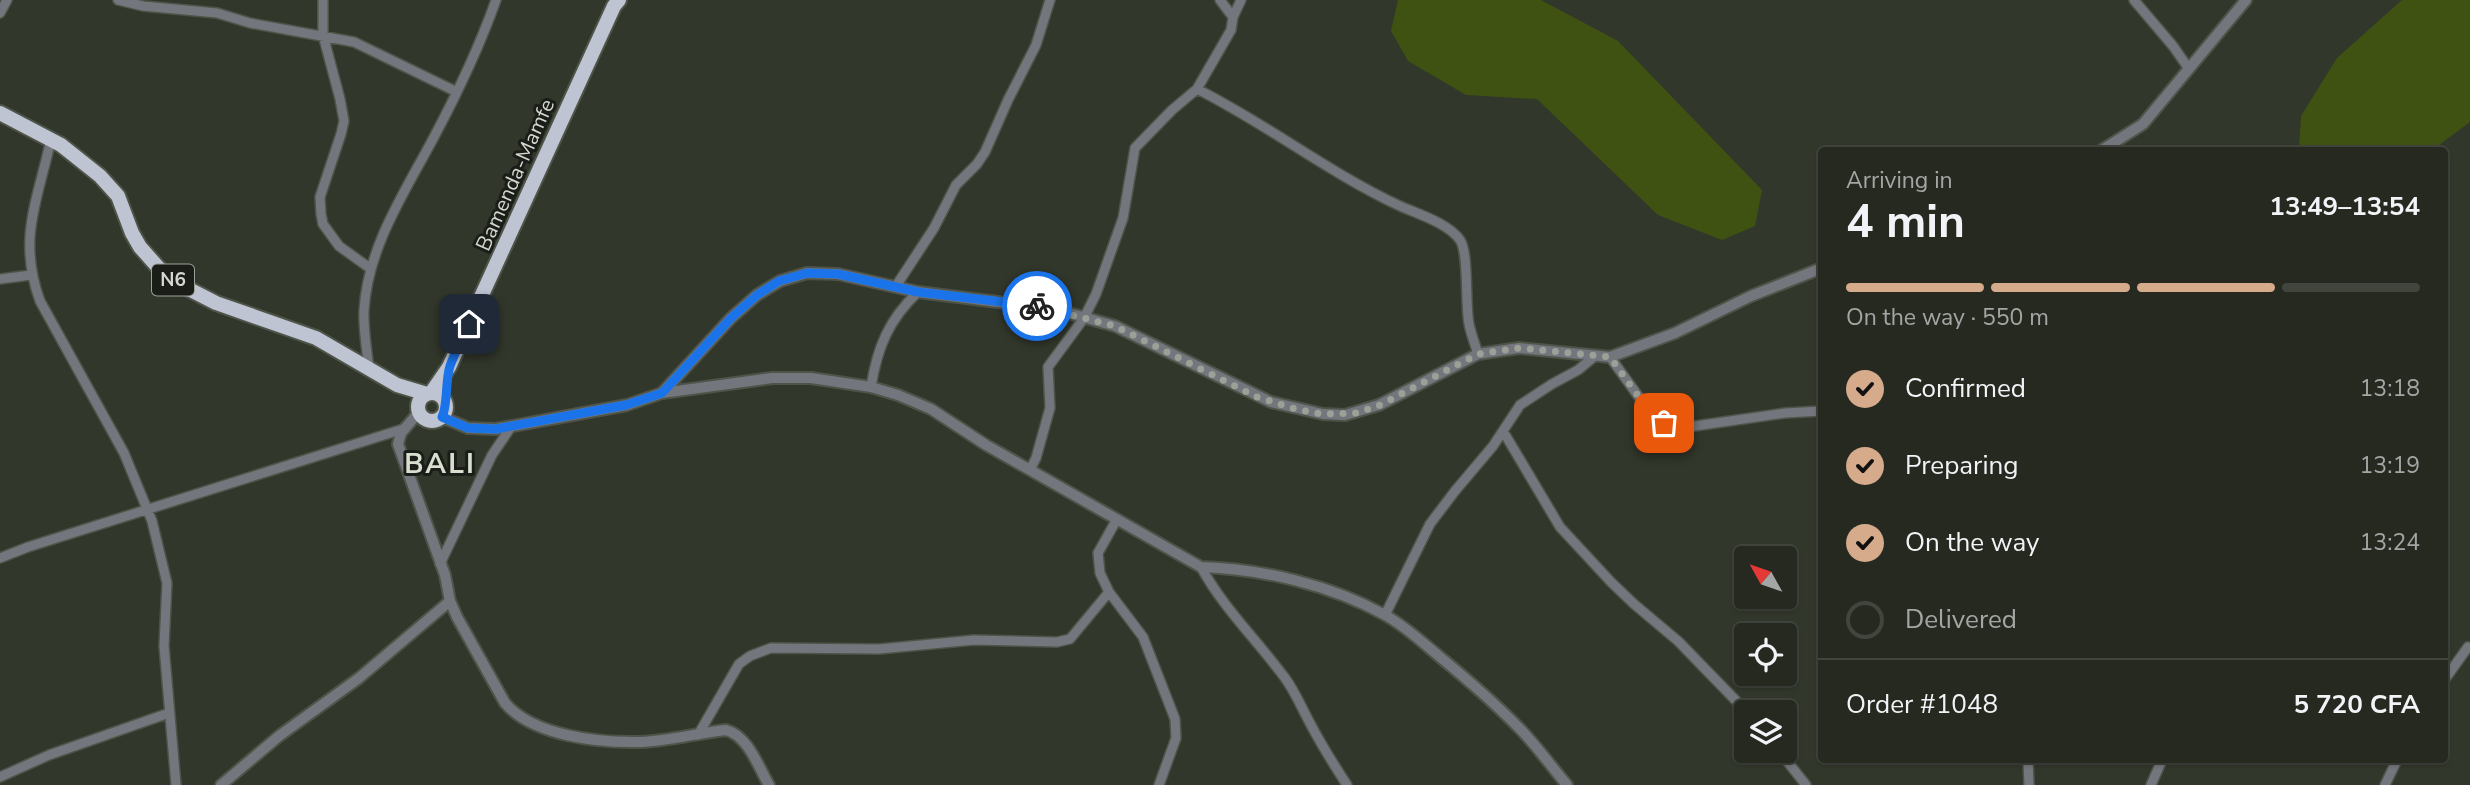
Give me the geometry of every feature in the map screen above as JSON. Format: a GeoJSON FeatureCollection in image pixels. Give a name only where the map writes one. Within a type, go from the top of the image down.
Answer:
{"type":"FeatureCollection","features":[{"type":"Feature","properties":{"kind":"highway","name":"Bamenda-Mamfe"},"geometry":{"type":"LineString","coordinates":[[419,410],[419,402],[434,396],[449,368],[534,178],[619,0]]}},
{"type":"Feature","properties":{"kind":"highway","name":"N6"},"geometry":{"type":"LineString","coordinates":[[0,113],[69,150],[111,187],[118,195],[140,247],[164,274],[179,284],[216,303],[316,338],[397,385],[434,396]]}},
{"type":"Feature","properties":{"kind":"highway","name":"N6"},"geometry":{"type":"LineString","coordinates":[[397,385],[419,410]]}},
{"type":"Feature","properties":{"kind":"highway","name":"Bamenda-Mamfe"},"geometry":{"type":"LineString","coordinates":[[434,396],[446,406],[442,417]]}},
{"type":"Feature","properties":{"kind":"highway"},"geometry":{"type":"LineString","coordinates":[[419,410],[427,420],[442,417]]}},
{"type":"Feature","properties":{"kind":"street"},"geometry":{"type":"LineString","coordinates":[[0,13],[7,0]]}},
{"type":"Feature","properties":{"kind":"street"},"geometry":{"type":"LineString","coordinates":[[118,0],[143,6],[216,13],[250,23],[354,42],[457,92]]}},
{"type":"Feature","properties":{"kind":"street"},"geometry":{"type":"LineString","coordinates":[[323,0],[323,35],[344,121],[320,197],[321,214],[323,224],[339,246],[371,270]]}},
{"type":"Feature","properties":{"kind":"street"},"geometry":{"type":"LineString","coordinates":[[369,369],[364,310],[371,270],[391,217],[457,92],[496,0]]}},
{"type":"Feature","properties":{"kind":"street"},"geometry":{"type":"LineString","coordinates":[[896,286],[934,228],[956,186],[985,152],[1036,45],[1050,0]]}},
{"type":"Feature","properties":{"kind":"street"},"geometry":{"type":"LineString","coordinates":[[1220,0],[1233,17]]}},
{"type":"Feature","properties":{"kind":"street"},"geometry":{"type":"LineString","coordinates":[[1030,470],[1050,408],[1048,367],[1084,318],[1096,294],[1123,218],[1135,148],[1197,89],[1231,30],[1233,17],[1241,0]]}},
{"type":"Feature","properties":{"kind":"street"},"geometry":{"type":"LineString","coordinates":[[2134,0],[2189,69]]}},
{"type":"Feature","properties":{"kind":"street"},"geometry":{"type":"LineString","coordinates":[[2107,147],[2143,124],[2246,0]]}},
{"type":"Feature","properties":{"kind":"street"},"geometry":{"type":"LineString","coordinates":[[1197,89],[1251,118],[1378,196],[1456,235],[1462,242],[1465,253],[1469,326],[1478,354]]}},
{"type":"Feature","properties":{"kind":"street"},"geometry":{"type":"LineString","coordinates":[[51,139],[28,236],[31,275],[40,301],[117,441],[148,511],[167,583],[164,646],[176,785]]}},
{"type":"Feature","properties":{"kind":"street"},"geometry":{"type":"LineString","coordinates":[[662,393],[731,318],[757,295],[779,281],[807,273],[838,274],[918,292],[1054,309],[1115,326],[1257,397],[1299,410],[1323,414],[1357,413],[1380,405],[1478,354],[1519,348],[1610,357],[1675,333],[1751,296],[1818,270]]}},
{"type":"Feature","properties":{"kind":"street"},"geometry":{"type":"LineString","coordinates":[[0,279],[31,275]]}},
{"type":"Feature","properties":{"kind":"street"},"geometry":{"type":"LineString","coordinates":[[871,387],[877,354],[888,327],[918,292]]}},
{"type":"Feature","properties":{"kind":"street"},"geometry":{"type":"LineString","coordinates":[[1385,615],[1430,524],[1503,431],[1520,405],[1578,370],[1595,356]]}},
{"type":"Feature","properties":{"kind":"street"},"geometry":{"type":"LineString","coordinates":[[1610,357],[1649,411],[1674,429],[1785,413],[1818,411]]}},
{"type":"Feature","properties":{"kind":"street"},"geometry":{"type":"LineString","coordinates":[[442,417],[477,430],[511,427],[626,405],[662,393],[772,378],[811,378],[871,387],[898,395],[931,409],[986,445],[1201,567],[1229,568],[1300,582],[1330,591],[1385,615],[1418,639],[1495,705],[1524,733],[1567,785]]}},
{"type":"Feature","properties":{"kind":"street"},"geometry":{"type":"LineString","coordinates":[[419,410],[398,438],[398,444],[440,564],[450,601],[505,703],[514,713],[533,724],[568,735],[608,740],[642,742],[726,730],[734,732],[747,746],[769,785]]}},
{"type":"Feature","properties":{"kind":"street"},"geometry":{"type":"LineString","coordinates":[[440,564],[492,455],[511,427]]}},
{"type":"Feature","properties":{"kind":"street"},"geometry":{"type":"LineString","coordinates":[[0,558],[404,429]]}},
{"type":"Feature","properties":{"kind":"street"},"geometry":{"type":"LineString","coordinates":[[1503,431],[1560,527],[1626,597],[1678,641],[1735,700]]}},
{"type":"Feature","properties":{"kind":"street"},"geometry":{"type":"LineString","coordinates":[[1117,519],[1098,553],[1100,573],[1109,592],[1143,637],[1175,719],[1176,738],[1159,785]]}},
{"type":"Feature","properties":{"kind":"street"},"geometry":{"type":"LineString","coordinates":[[1201,567],[1232,615],[1286,678],[1346,785]]}},
{"type":"Feature","properties":{"kind":"street"},"geometry":{"type":"LineString","coordinates":[[698,734],[739,664],[750,656],[771,648],[879,649],[974,640],[1057,642],[1070,639],[1109,592]]}},
{"type":"Feature","properties":{"kind":"street"},"geometry":{"type":"LineString","coordinates":[[221,785],[279,736],[359,678],[450,601]]}},
{"type":"Feature","properties":{"kind":"street"},"geometry":{"type":"LineString","coordinates":[[2448,675],[2468,647]]}},
{"type":"Feature","properties":{"kind":"street"},"geometry":{"type":"LineString","coordinates":[[0,777],[48,755],[169,713]]}},
{"type":"Feature","properties":{"kind":"street"},"geometry":{"type":"LineString","coordinates":[[1789,763],[1806,785]]}},
{"type":"Feature","properties":{"kind":"street"},"geometry":{"type":"LineString","coordinates":[[2028,763],[2029,785]]}},
{"type":"Feature","properties":{"kind":"street"},"geometry":{"type":"LineString","coordinates":[[2151,785],[2161,763]]}},
{"type":"Feature","properties":{"kind":"street"},"geometry":{"type":"LineString","coordinates":[[2385,785],[2396,763]]}},
{"type":"Feature","properties":{"kind":"green space"},"geometry":{"type":"Polygon","coordinates":[[[1398,0],[1541,0],[1618,41],[1762,190],[1755,226],[1722,240],[1658,215],[1537,99],[1466,95],[1408,61],[1391,31],[1398,0]]]}},
{"type":"Feature","properties":{"kind":"green space"},"geometry":{"type":"Polygon","coordinates":[[[2402,0],[2470,0],[2470,122],[2436,147],[2299,147],[2301,116],[2337,58],[2402,0]]]}},
{"type":"Feature","properties":{"kind":"way so far"},"geometry":{"type":"LineString","coordinates":[[1037,306],[1115,326],[1257,397],[1299,410],[1323,414],[1345,415],[1380,405],[1478,354],[1519,348],[1610,357],[1649,411],[1664,423]]}},
{"type":"Feature","properties":{"kind":"district","name":"BALI"},"geometry":{"type":"Point","coordinates":[440,464]}},
{"type":"Feature","properties":{"kind":"route"},"geometry":{"type":"LineString","coordinates":[[469,324],[449,368],[444,400],[446,406],[442,417],[468,428],[487,430],[590,413],[662,393],[731,318],[757,295],[779,281],[807,273],[838,274],[918,292],[1037,306]]}}]}
